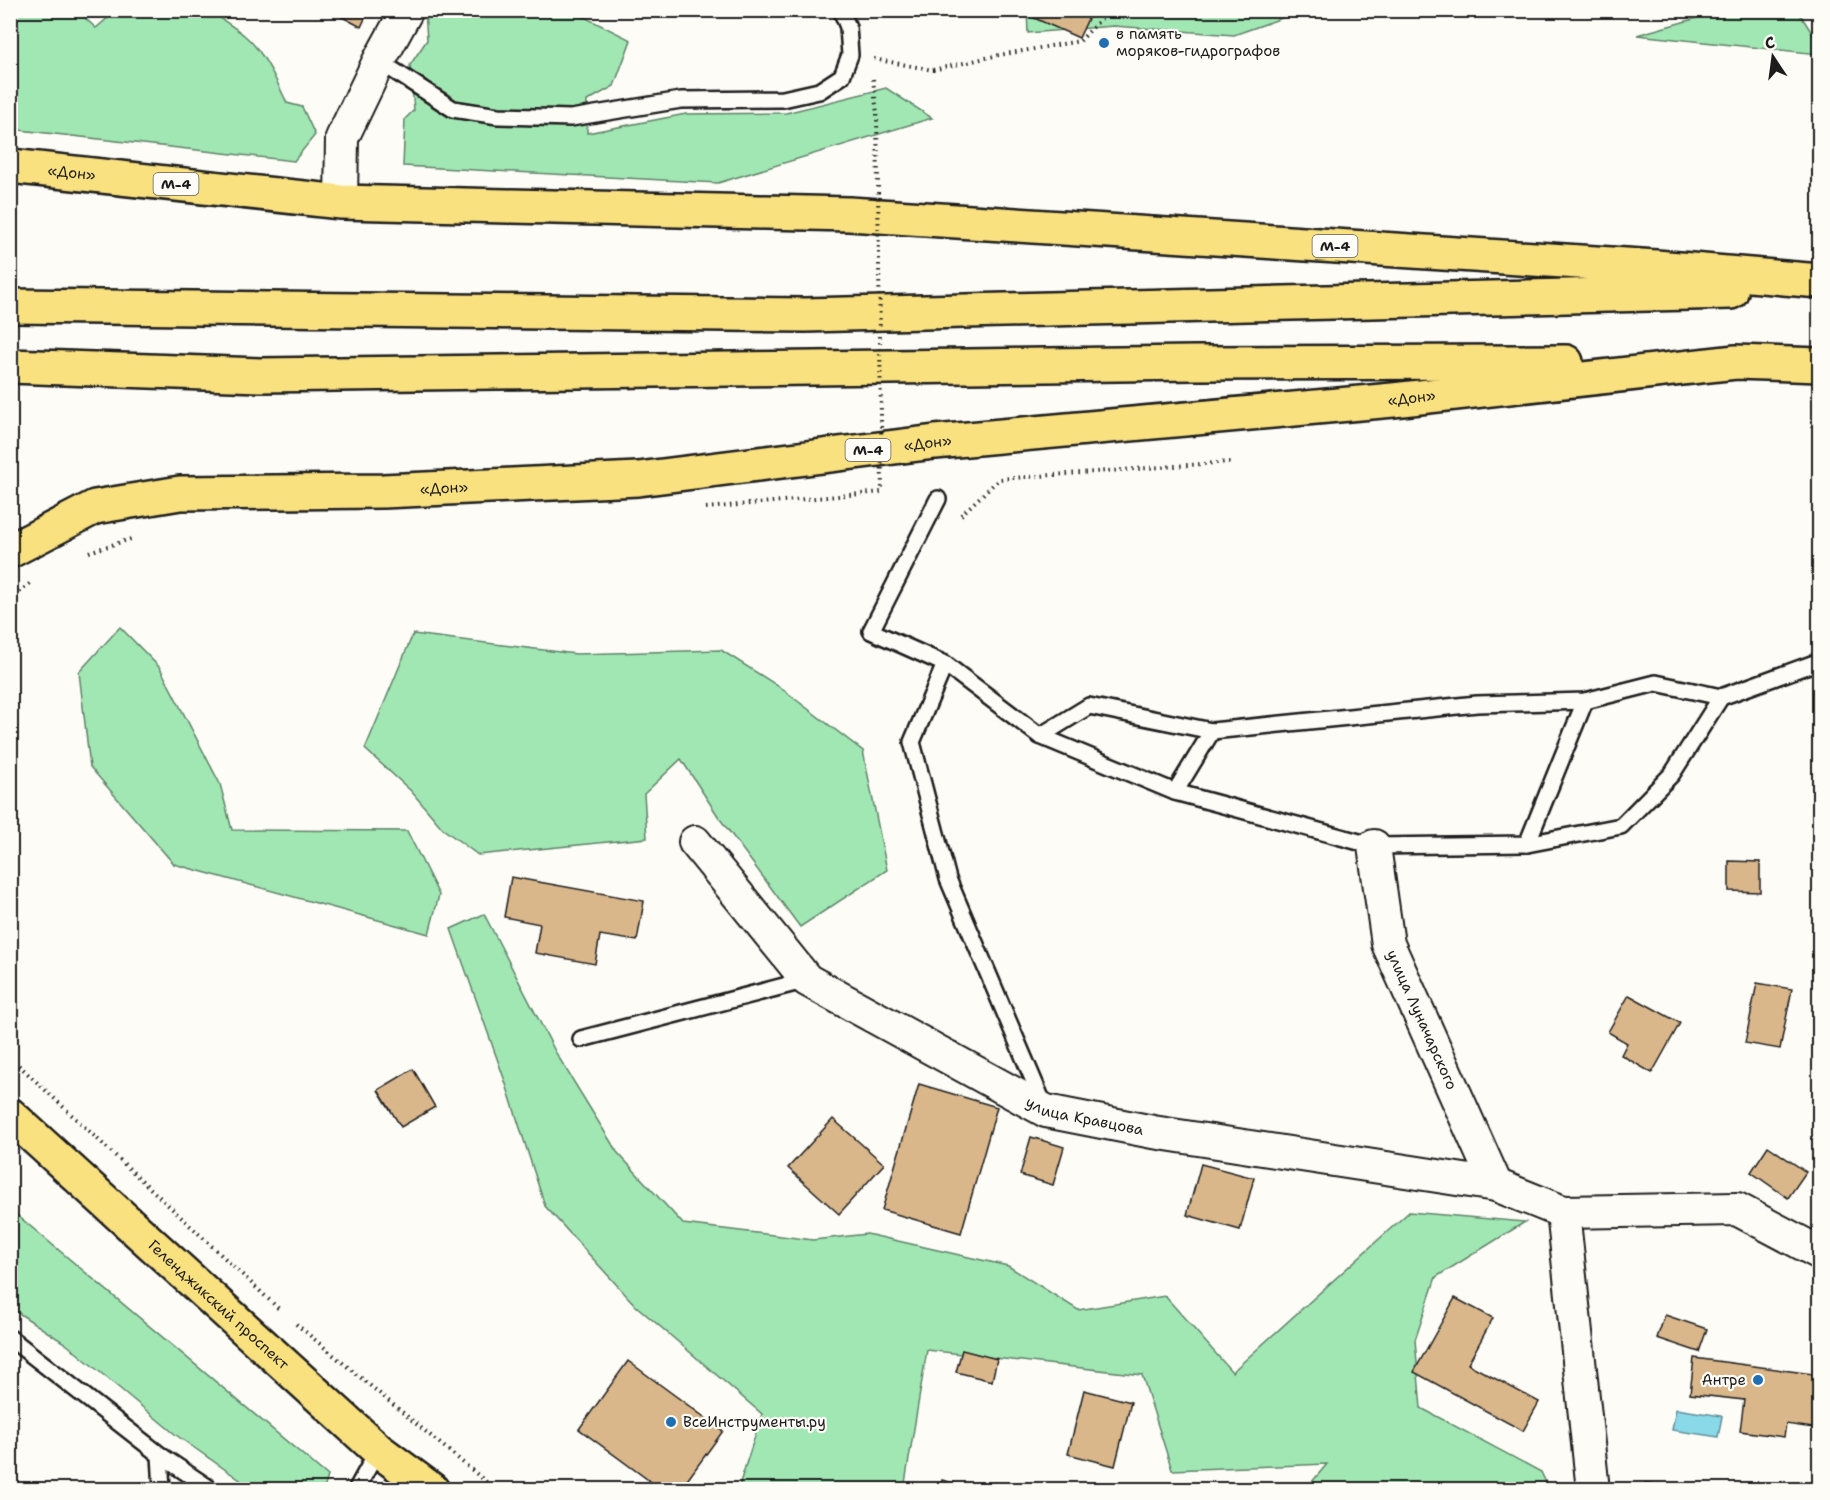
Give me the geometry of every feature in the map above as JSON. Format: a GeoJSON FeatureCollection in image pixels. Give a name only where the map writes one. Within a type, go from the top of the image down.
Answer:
{"type":"FeatureCollection","features":[{"type":"Feature","properties":{"kind":"main road","name":"«Дон»"},"geometry":{"type":"LineString","coordinates":[[10,166],[341,202],[849,214],[1644,266],[1820,281]]}},
{"type":"Feature","properties":{"kind":"main road"},"geometry":{"type":"LineString","coordinates":[[10,306],[805,315],[1820,289]]}},
{"type":"Feature","properties":{"kind":"main road","name":"«Дон»"},"geometry":{"type":"LineString","coordinates":[[10,551],[95,507],[180,494],[383,491],[638,479],[935,442],[1393,400],[1736,362],[1820,365]]}},
{"type":"Feature","properties":{"kind":"main road"},"geometry":{"type":"LineString","coordinates":[[10,366],[260,375],[1194,363],[1736,362]]}},
{"type":"Feature","properties":{"kind":"main road","name":"Геленджикский проспект"},"geometry":{"type":"LineString","coordinates":[[10,1115],[378,1450],[432,1490]]}},
{"type":"Feature","properties":{"kind":"street"},"geometry":{"type":"LineString","coordinates":[[341,202],[342,138],[379,61],[407,10]]}},
{"type":"Feature","properties":{"kind":"street","name":"улица Кравцова"},"geometry":{"type":"LineString","coordinates":[[695,842],[807,980],[1046,1111],[1153,1132],[1496,1185],[1563,1212]]}},
{"type":"Feature","properties":{"kind":"street","name":"улица Луначарского"},"geometry":{"type":"LineString","coordinates":[[1374,846],[1388,945],[1496,1185]]}},
{"type":"Feature","properties":{"kind":"street"},"geometry":{"type":"LineString","coordinates":[[1593,1490],[1563,1212],[1737,1209],[1820,1253]]}},
{"type":"Feature","properties":{"kind":"lane"},"geometry":{"type":"LineString","coordinates":[[379,61],[453,109],[498,116],[571,118],[681,100],[783,99],[819,91],[842,76],[850,55],[848,27],[841,10]]}},
{"type":"Feature","properties":{"kind":"lane"},"geometry":{"type":"LineString","coordinates":[[938,499],[871,631],[945,664],[1040,736],[1174,792],[1374,846],[1527,844],[1621,826],[1672,774],[1721,697]]}},
{"type":"Feature","properties":{"kind":"lane"},"geometry":{"type":"LineString","coordinates":[[1040,736],[1089,706],[1212,731],[1477,704],[1585,701],[1656,682],[1721,697],[1820,661]]}},
{"type":"Feature","properties":{"kind":"lane"},"geometry":{"type":"LineString","coordinates":[[945,664],[912,742],[948,879],[1046,1111]]}},
{"type":"Feature","properties":{"kind":"lane"},"geometry":{"type":"LineString","coordinates":[[1527,844],[1585,701]]}},
{"type":"Feature","properties":{"kind":"lane"},"geometry":{"type":"LineString","coordinates":[[1174,792],[1212,731]]}},
{"type":"Feature","properties":{"kind":"lane"},"geometry":{"type":"LineString","coordinates":[[581,1039],[807,980]]}},
{"type":"Feature","properties":{"kind":"lane"},"geometry":{"type":"LineString","coordinates":[[10,1338],[160,1455],[212,1490]]}},
{"type":"Feature","properties":{"kind":"lane"},"geometry":{"type":"LineString","coordinates":[[356,1490],[378,1450]]}},
{"type":"Feature","properties":{"kind":"lane"},"geometry":{"type":"LineString","coordinates":[[160,1455],[162,1490]]}},
{"type":"Feature","properties":{"kind":"path"},"geometry":{"type":"LineString","coordinates":[[850,55],[933,70],[999,55],[1080,41],[1109,10]]}},
{"type":"Feature","properties":{"kind":"path"},"geometry":{"type":"LineString","coordinates":[[777,502],[882,492],[878,114],[873,79]]}},
{"type":"Feature","properties":{"kind":"path"},"geometry":{"type":"LineString","coordinates":[[957,518],[999,479],[1230,462]]}},
{"type":"Feature","properties":{"kind":"path"},"geometry":{"type":"LineString","coordinates":[[10,1057],[284,1313]]}},
{"type":"Feature","properties":{"kind":"path"},"geometry":{"type":"LineString","coordinates":[[292,1321],[496,1490]]}},
{"type":"Feature","properties":{"kind":"green space"},"geometry":{"type":"Polygon","coordinates":[[[211,10],[237,29],[258,50],[287,103],[302,107],[315,135],[294,161],[11,129],[11,11],[77,11],[96,28],[116,11],[211,10]]]}},
{"type":"Feature","properties":{"kind":"green space"},"geometry":{"type":"Polygon","coordinates":[[[425,11],[572,11],[631,40],[614,86],[587,101],[587,133],[686,114],[786,113],[886,88],[932,118],[718,183],[403,166],[405,119],[414,110],[410,65],[427,40],[425,11]]]}},
{"type":"Feature","properties":{"kind":"green space"},"geometry":{"type":"Polygon","coordinates":[[[1027,11],[1302,11],[1234,35],[1114,26],[1028,33],[1027,11]]]}},
{"type":"Feature","properties":{"kind":"green space"},"geometry":{"type":"Polygon","coordinates":[[[1722,11],[1798,11],[1819,44],[1819,54],[1637,35],[1722,11]]]}},
{"type":"Feature","properties":{"kind":"green space"},"geometry":{"type":"Polygon","coordinates":[[[120,627],[160,668],[220,784],[232,830],[407,831],[439,895],[429,934],[174,864],[90,767],[79,672],[120,627]]]}},
{"type":"Feature","properties":{"kind":"green space"},"geometry":{"type":"Polygon","coordinates":[[[413,634],[576,654],[721,650],[778,686],[863,751],[887,870],[800,927],[720,819],[681,759],[644,794],[647,838],[478,855],[443,829],[411,791],[365,749],[413,634]]]}},
{"type":"Feature","properties":{"kind":"green space"},"geometry":{"type":"Polygon","coordinates":[[[484,914],[556,1053],[617,1152],[683,1224],[813,1240],[867,1234],[1008,1266],[1078,1310],[1165,1296],[1232,1372],[1409,1212],[1525,1222],[1436,1277],[1415,1340],[1421,1408],[1541,1472],[1549,1489],[1306,1489],[1327,1464],[1172,1470],[1142,1375],[927,1350],[904,1489],[738,1489],[762,1414],[635,1305],[545,1206],[505,1081],[451,929],[484,914]]]}},
{"type":"Feature","properties":{"kind":"green space"},"geometry":{"type":"Polygon","coordinates":[[[11,1210],[328,1476],[324,1489],[253,1489],[176,1435],[66,1344],[11,1308],[11,1210]]]}},
{"type":"Feature","properties":{"kind":"water"},"geometry":{"type":"Polygon","coordinates":[[[1676,1409],[1722,1416],[1718,1437],[1672,1430],[1676,1409]]]}},
{"type":"Feature","properties":{"kind":"building"},"geometry":{"type":"Polygon","coordinates":[[[329,10],[369,10],[361,27],[329,10]]]}},
{"type":"Feature","properties":{"kind":"building"},"geometry":{"type":"Polygon","coordinates":[[[1024,10],[1092,10],[1079,38],[1023,13],[1024,10]]]}},
{"type":"Feature","properties":{"kind":"building"},"geometry":{"type":"Polygon","coordinates":[[[1729,861],[1760,862],[1760,892],[1729,891],[1729,861]]]}},
{"type":"Feature","properties":{"kind":"building"},"geometry":{"type":"Polygon","coordinates":[[[511,877],[644,901],[637,941],[600,935],[595,964],[535,953],[540,924],[504,917],[511,877]]]}},
{"type":"Feature","properties":{"kind":"building"},"geometry":{"type":"Polygon","coordinates":[[[1757,983],[1792,989],[1780,1049],[1745,1043],[1757,983]]]}},
{"type":"Feature","properties":{"kind":"building"},"geometry":{"type":"Polygon","coordinates":[[[1629,995],[1680,1023],[1652,1073],[1621,1055],[1627,1043],[1608,1032],[1629,995]]]}},
{"type":"Feature","properties":{"kind":"building"},"geometry":{"type":"Polygon","coordinates":[[[413,1069],[435,1107],[401,1127],[378,1090],[413,1069]]]}},
{"type":"Feature","properties":{"kind":"building"},"geometry":{"type":"Polygon","coordinates":[[[919,1084],[997,1107],[961,1233],[882,1210],[919,1084]]]}},
{"type":"Feature","properties":{"kind":"building"},"geometry":{"type":"Polygon","coordinates":[[[833,1119],[884,1164],[839,1214],[788,1168],[833,1119]]]}},
{"type":"Feature","properties":{"kind":"building"},"geometry":{"type":"Polygon","coordinates":[[[1031,1137],[1064,1147],[1053,1185],[1020,1175],[1031,1137]]]}},
{"type":"Feature","properties":{"kind":"building"},"geometry":{"type":"Polygon","coordinates":[[[1768,1146],[1806,1172],[1788,1198],[1751,1172],[1768,1146]]]}},
{"type":"Feature","properties":{"kind":"building"},"geometry":{"type":"Polygon","coordinates":[[[1201,1164],[1254,1178],[1240,1230],[1187,1215],[1201,1164]]]}},
{"type":"Feature","properties":{"kind":"building"},"geometry":{"type":"Polygon","coordinates":[[[1455,1298],[1493,1318],[1468,1364],[1539,1402],[1523,1431],[1414,1372],[1455,1298]]]}},
{"type":"Feature","properties":{"kind":"building"},"geometry":{"type":"Polygon","coordinates":[[[1665,1315],[1707,1329],[1699,1352],[1657,1338],[1665,1315]]]}},
{"type":"Feature","properties":{"kind":"building"},"geometry":{"type":"Polygon","coordinates":[[[962,1350],[997,1359],[992,1381],[956,1372],[962,1350]]]}},
{"type":"Feature","properties":{"kind":"building"},"geometry":{"type":"Polygon","coordinates":[[[1694,1358],[1820,1375],[1820,1429],[1786,1424],[1784,1437],[1740,1431],[1744,1400],[1690,1394],[1694,1358]]]}},
{"type":"Feature","properties":{"kind":"building"},"geometry":{"type":"Polygon","coordinates":[[[628,1361],[723,1431],[680,1490],[662,1490],[579,1429],[628,1361]]]}},
{"type":"Feature","properties":{"kind":"building"},"geometry":{"type":"Polygon","coordinates":[[[1084,1390],[1131,1402],[1115,1466],[1068,1454],[1084,1390]]]}},
{"type":"Feature","properties":{"kind":"building"},"geometry":{"type":"Polygon","coordinates":[[[942,1480],[978,1490],[940,1490],[942,1480]]]}},
{"type":"Feature","properties":{"kind":"building"},"geometry":{"type":"Polygon","coordinates":[[[1645,1483],[1696,1487],[1696,1490],[1645,1490],[1645,1483]]]}},
{"type":"Feature","properties":{"kind":"place","name":"в память моряков-гидрографов"},"geometry":{"type":"Point","coordinates":[1104,43]}},
{"type":"Feature","properties":{"kind":"place","name":"Антре"},"geometry":{"type":"Point","coordinates":[1758,1380]}},
{"type":"Feature","properties":{"kind":"place","name":"ВсеИнструменты.ру"},"geometry":{"type":"Point","coordinates":[671,1422]}}]}
